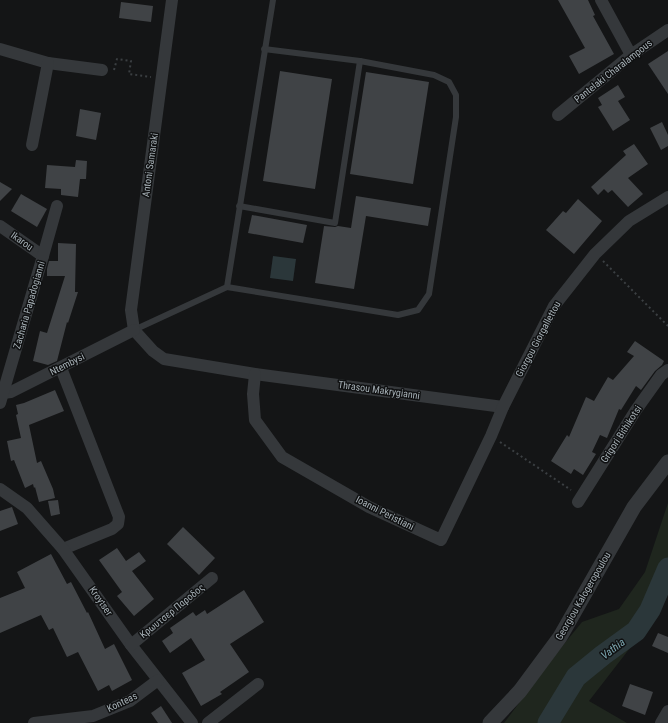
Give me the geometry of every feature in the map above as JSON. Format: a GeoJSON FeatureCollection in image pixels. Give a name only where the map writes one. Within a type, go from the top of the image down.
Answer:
{"type":"FeatureCollection","features":[{"type":"Feature","properties":{"kind":"street","name":"Antoni Samaraki"},"geometry":{"type":"LineString","coordinates":[[134,330],[131,310],[172,0]]}},
{"type":"Feature","properties":{"kind":"street"},"geometry":{"type":"LineString","coordinates":[[601,0],[631,55]]}},
{"type":"Feature","properties":{"kind":"street","name":"Pantelaki Charalampous"},"geometry":{"type":"LineString","coordinates":[[558,115],[631,55],[668,30]]}},
{"type":"Feature","properties":{"kind":"street"},"geometry":{"type":"LineString","coordinates":[[0,49],[48,63],[102,70]]}},
{"type":"Feature","properties":{"kind":"street"},"geometry":{"type":"LineString","coordinates":[[32,145],[48,63]]}},
{"type":"Feature","properties":{"kind":"street","name":"Giorgou Giorgallettou"},"geometry":{"type":"LineString","coordinates":[[503,407],[554,306],[595,254],[629,221],[668,197]]}},
{"type":"Feature","properties":{"kind":"street","name":"Zacharia Papadogianni"},"geometry":{"type":"LineString","coordinates":[[1,396],[57,206]]}},
{"type":"Feature","properties":{"kind":"street","name":"Ikarou"},"geometry":{"type":"LineString","coordinates":[[0,226],[43,256]]}},
{"type":"Feature","properties":{"kind":"street","name":"Ntembysi"},"geometry":{"type":"LineString","coordinates":[[1,396],[61,368],[134,330]]}},
{"type":"Feature","properties":{"kind":"street","name":"Thrasou Makrygianni"},"geometry":{"type":"LineString","coordinates":[[134,330],[153,351],[164,359],[255,374],[503,407]]}},
{"type":"Feature","properties":{"kind":"street"},"geometry":{"type":"LineString","coordinates":[[61,368],[119,517],[118,524],[112,529],[63,549]]}},
{"type":"Feature","properties":{"kind":"street","name":"Grigori Bithikotsi"},"geometry":{"type":"LineString","coordinates":[[580,500],[636,410],[661,376],[668,370]]}},
{"type":"Feature","properties":{"kind":"street","name":"Ioanni Peristiani"},"geometry":{"type":"LineString","coordinates":[[255,374],[253,394],[255,420],[282,456],[369,507],[440,540],[491,436],[503,407]]}},
{"type":"Feature","properties":{"kind":"street","name":"Georgiou Kalogeropoulou"},"geometry":{"type":"LineString","coordinates":[[490,723],[520,691],[560,637],[634,507],[668,462]]}},
{"type":"Feature","properties":{"kind":"street","name":"Kroytser"},"geometry":{"type":"LineString","coordinates":[[0,489],[27,508],[63,549],[131,644],[192,723]]}},
{"type":"Feature","properties":{"kind":"street","name":"Κρωυτσερ Παροδος"},"geometry":{"type":"LineString","coordinates":[[131,644],[212,578]]}},
{"type":"Feature","properties":{"kind":"street","name":"Konteas"},"geometry":{"type":"LineString","coordinates":[[34,723],[93,716],[130,701],[158,680]]}},
{"type":"Feature","properties":{"kind":"street"},"geometry":{"type":"LineString","coordinates":[[208,723],[258,684]]}},
{"type":"Feature","properties":{"kind":"street"},"geometry":{"type":"LineString","coordinates":[[661,723],[668,711]]}},
{"type":"Feature","properties":{"kind":"lane"},"geometry":{"type":"LineString","coordinates":[[227,287],[273,0]]}},
{"type":"Feature","properties":{"kind":"lane"},"geometry":{"type":"LineString","coordinates":[[134,330],[227,287],[398,315],[418,310],[429,294],[456,117],[456,95],[449,82],[434,75],[360,61],[264,49]]}},
{"type":"Feature","properties":{"kind":"lane"},"geometry":{"type":"LineString","coordinates":[[239,206],[335,223],[360,61]]}},
{"type":"Feature","properties":{"kind":"path"},"geometry":{"type":"LineString","coordinates":[[102,70],[114,72],[117,59],[131,61],[129,74],[141,76]]}},
{"type":"Feature","properties":{"kind":"path"},"geometry":{"type":"LineString","coordinates":[[595,254],[668,326]]}},
{"type":"Feature","properties":{"kind":"path"},"geometry":{"type":"LineString","coordinates":[[491,436],[580,500]]}},
{"type":"Feature","properties":{"kind":"shaded area"},"geometry":{"type":"Polygon","coordinates":[[[273,256],[296,259],[293,281],[270,278],[273,256]]]}},
{"type":"Feature","properties":{"kind":"shaded area"},"geometry":{"type":"Polygon","coordinates":[[[668,503],[668,593],[657,618],[630,648],[589,701],[627,723],[504,723],[551,660],[582,622],[619,609],[645,572],[668,503]]]}},
{"type":"Feature","properties":{"kind":"building"},"geometry":{"type":"Polygon","coordinates":[[[558,0],[588,0],[595,15],[593,16],[614,54],[579,74],[569,56],[585,48],[558,0]]]}},
{"type":"Feature","properties":{"kind":"building"},"geometry":{"type":"Polygon","coordinates":[[[121,2],[153,6],[151,22],[119,18],[121,2]]]}},
{"type":"Feature","properties":{"kind":"building"},"geometry":{"type":"Polygon","coordinates":[[[668,51],[668,94],[648,64],[668,51]]]}},
{"type":"Feature","properties":{"kind":"building"},"geometry":{"type":"Polygon","coordinates":[[[280,71],[332,79],[315,189],[263,181],[280,71]]]}},
{"type":"Feature","properties":{"kind":"building"},"geometry":{"type":"Polygon","coordinates":[[[366,72],[429,82],[413,184],[350,174],[366,72]]]}},
{"type":"Feature","properties":{"kind":"building"},"geometry":{"type":"Polygon","coordinates":[[[618,85],[625,97],[618,101],[630,120],[613,131],[598,107],[602,105],[598,98],[618,85]]]}},
{"type":"Feature","properties":{"kind":"building"},"geometry":{"type":"Polygon","coordinates":[[[80,109],[101,113],[96,140],[76,136],[80,109]]]}},
{"type":"Feature","properties":{"kind":"building"},"geometry":{"type":"Polygon","coordinates":[[[662,122],[668,135],[668,146],[661,150],[650,128],[662,122]]]}},
{"type":"Feature","properties":{"kind":"building"},"geometry":{"type":"Polygon","coordinates":[[[634,144],[648,164],[628,178],[643,194],[628,207],[612,190],[608,193],[604,189],[598,195],[591,187],[626,155],[623,151],[634,144]]]}},
{"type":"Feature","properties":{"kind":"building"},"geometry":{"type":"Polygon","coordinates":[[[76,160],[87,161],[86,179],[80,179],[78,197],[61,195],[61,189],[45,188],[47,165],[75,167],[76,160]]]}},
{"type":"Feature","properties":{"kind":"building"},"geometry":{"type":"Polygon","coordinates":[[[0,182],[12,189],[0,201],[0,182]]]}},
{"type":"Feature","properties":{"kind":"building"},"geometry":{"type":"Polygon","coordinates":[[[21,194],[47,209],[37,227],[11,211],[21,194]]]}},
{"type":"Feature","properties":{"kind":"building"},"geometry":{"type":"Polygon","coordinates":[[[356,196],[431,208],[428,226],[366,216],[354,289],[315,283],[324,226],[351,228],[356,196]]]}},
{"type":"Feature","properties":{"kind":"building"},"geometry":{"type":"Polygon","coordinates":[[[578,199],[602,221],[574,254],[546,230],[563,211],[566,213],[578,199]]]}},
{"type":"Feature","properties":{"kind":"building"},"geometry":{"type":"Polygon","coordinates":[[[252,215],[307,225],[303,243],[248,233],[252,215]]]}},
{"type":"Feature","properties":{"kind":"building"},"geometry":{"type":"Polygon","coordinates":[[[58,243],[76,244],[75,292],[78,292],[68,323],[67,322],[57,361],[48,365],[33,361],[40,331],[47,333],[65,276],[47,276],[49,261],[58,261],[58,243]]]}},
{"type":"Feature","properties":{"kind":"building"},"geometry":{"type":"Polygon","coordinates":[[[635,341],[664,361],[641,390],[636,386],[621,410],[619,409],[607,438],[600,435],[592,452],[596,454],[583,475],[574,469],[571,474],[551,461],[567,435],[569,437],[586,397],[594,401],[608,377],[613,380],[634,356],[627,352],[635,341]]]}},
{"type":"Feature","properties":{"kind":"building"},"geometry":{"type":"Polygon","coordinates":[[[55,390],[64,411],[29,425],[37,463],[41,461],[53,489],[55,498],[39,502],[33,484],[25,488],[14,460],[11,461],[7,441],[21,438],[16,415],[18,414],[16,405],[55,390]]]}},
{"type":"Feature","properties":{"kind":"building"},"geometry":{"type":"Polygon","coordinates":[[[58,500],[60,514],[51,516],[48,501],[58,500]]]}},
{"type":"Feature","properties":{"kind":"building"},"geometry":{"type":"Polygon","coordinates":[[[12,507],[18,524],[0,531],[0,511],[12,507]]]}},
{"type":"Feature","properties":{"kind":"building"},"geometry":{"type":"Polygon","coordinates":[[[183,527],[215,558],[199,575],[167,544],[183,527]]]}},
{"type":"Feature","properties":{"kind":"building"},"geometry":{"type":"Polygon","coordinates":[[[117,548],[126,561],[139,552],[146,561],[132,571],[154,599],[134,616],[117,596],[122,592],[99,560],[117,548]]]}},
{"type":"Feature","properties":{"kind":"building"},"geometry":{"type":"Polygon","coordinates":[[[51,554],[67,584],[71,582],[87,613],[88,612],[105,649],[114,644],[132,680],[112,691],[109,685],[98,691],[78,652],[67,657],[53,628],[49,630],[41,615],[0,633],[0,598],[25,588],[17,572],[51,554]]]}},
{"type":"Feature","properties":{"kind":"building"},"geometry":{"type":"Polygon","coordinates":[[[244,590],[264,622],[230,644],[249,672],[220,692],[222,694],[201,706],[182,673],[205,660],[191,638],[170,653],[162,641],[173,633],[170,628],[193,612],[196,616],[205,610],[207,614],[244,590]]]}},
{"type":"Feature","properties":{"kind":"building"},"geometry":{"type":"Polygon","coordinates":[[[658,633],[668,637],[668,653],[652,646],[658,633]]]}},
{"type":"Feature","properties":{"kind":"building"},"geometry":{"type":"Polygon","coordinates":[[[630,684],[653,692],[645,715],[622,706],[630,684]]]}},
{"type":"Feature","properties":{"kind":"building"},"geometry":{"type":"Polygon","coordinates":[[[161,706],[172,723],[158,723],[151,713],[161,706]]]}},
{"type":"Feature","properties":{"kind":"waterway","name":"Vathia"},"geometry":{"type":"LineString","coordinates":[[548,723],[576,677],[636,631],[650,610],[668,568]]}}]}
